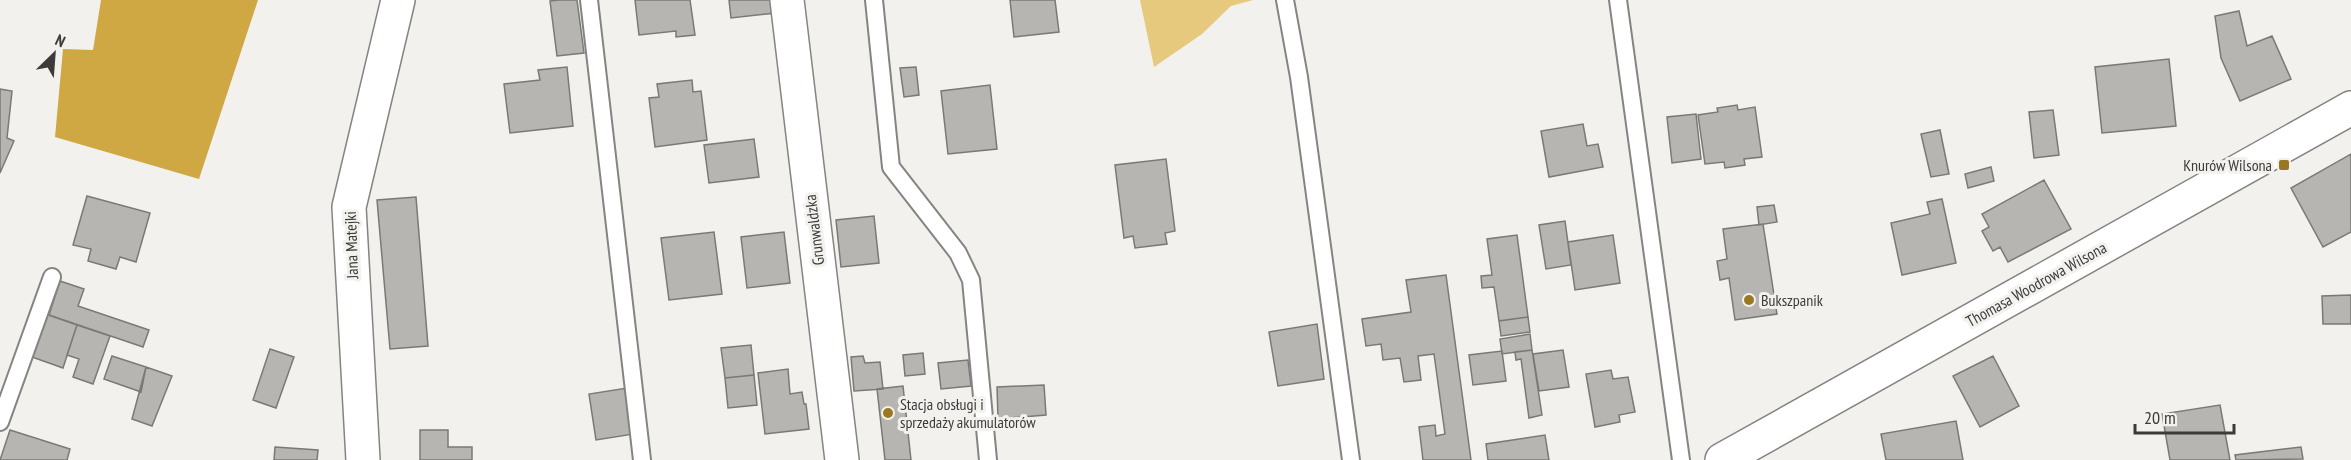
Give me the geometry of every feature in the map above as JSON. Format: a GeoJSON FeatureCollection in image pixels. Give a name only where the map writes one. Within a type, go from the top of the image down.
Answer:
{"type":"FeatureCollection","features":[{"type":"Feature","properties":{"kind":"street","name":"Jana Matejki"},"geometry":{"type":"LineString","coordinates":[[363,460],[349,207],[398,0]]}},
{"type":"Feature","properties":{"kind":"street","name":"Grunwaldzka"},"geometry":{"type":"LineString","coordinates":[[787,0],[842,460]]}},
{"type":"Feature","properties":{"kind":"street","name":"Thomasa Woodrowa Wilsona"},"geometry":{"type":"LineString","coordinates":[[1722,460],[2351,108]]}},
{"type":"Feature","properties":{"kind":"lane"},"geometry":{"type":"LineString","coordinates":[[589,0],[642,460]]}},
{"type":"Feature","properties":{"kind":"lane"},"geometry":{"type":"LineString","coordinates":[[874,0],[891,168],[958,253],[971,280],[988,460]]}},
{"type":"Feature","properties":{"kind":"lane"},"geometry":{"type":"LineString","coordinates":[[1285,0],[1299,77],[1351,460]]}},
{"type":"Feature","properties":{"kind":"lane"},"geometry":{"type":"LineString","coordinates":[[1618,0],[1681,460]]}},
{"type":"Feature","properties":{"kind":"lane"},"geometry":{"type":"LineString","coordinates":[[0,422],[52,277]]}},
{"type":"Feature","properties":{"kind":"shaded area"},"geometry":{"type":"Polygon","coordinates":[[[101,0],[258,0],[199,179],[55,137],[63,49],[93,50],[101,0]]]}},
{"type":"Feature","properties":{"kind":"shaded area"},"geometry":{"type":"Polygon","coordinates":[[[1140,0],[1253,0],[1231,6],[1202,34],[1154,67],[1140,0]]]}},
{"type":"Feature","properties":{"kind":"building"},"geometry":{"type":"Polygon","coordinates":[[[577,0],[584,53],[557,56],[550,1],[577,0]]]}},
{"type":"Feature","properties":{"kind":"building"},"geometry":{"type":"Polygon","coordinates":[[[635,0],[690,0],[695,35],[676,37],[676,31],[639,35],[635,0]]]}},
{"type":"Feature","properties":{"kind":"building"},"geometry":{"type":"Polygon","coordinates":[[[729,0],[774,0],[776,13],[731,18],[729,0]]]}},
{"type":"Feature","properties":{"kind":"building"},"geometry":{"type":"Polygon","coordinates":[[[1010,0],[1055,0],[1059,32],[1014,37],[1010,0]]]}},
{"type":"Feature","properties":{"kind":"building"},"geometry":{"type":"Polygon","coordinates":[[[2239,11],[2247,46],[2272,36],[2291,79],[2240,101],[2221,58],[2215,16],[2239,11]]]}},
{"type":"Feature","properties":{"kind":"building"},"geometry":{"type":"Polygon","coordinates":[[[2169,59],[2176,126],[2102,133],[2095,67],[2169,59]]]}},
{"type":"Feature","properties":{"kind":"building"},"geometry":{"type":"Polygon","coordinates":[[[567,67],[573,126],[510,133],[504,84],[540,80],[538,70],[567,67]]]}},
{"type":"Feature","properties":{"kind":"building"},"geometry":{"type":"Polygon","coordinates":[[[916,67],[919,95],[904,97],[900,68],[916,67]]]}},
{"type":"Feature","properties":{"kind":"building"},"geometry":{"type":"Polygon","coordinates":[[[692,80],[693,92],[701,91],[707,140],[655,147],[649,98],[659,97],[657,84],[692,80]]]}},
{"type":"Feature","properties":{"kind":"building"},"geometry":{"type":"Polygon","coordinates":[[[990,85],[997,149],[948,154],[941,91],[990,85]]]}},
{"type":"Feature","properties":{"kind":"building"},"geometry":{"type":"Polygon","coordinates":[[[0,89],[12,91],[7,138],[14,141],[0,173],[0,89]]]}},
{"type":"Feature","properties":{"kind":"building"},"geometry":{"type":"Polygon","coordinates":[[[1737,105],[1738,110],[1755,107],[1762,157],[1744,159],[1745,165],[1725,168],[1724,162],[1705,164],[1698,115],[1718,112],[1717,108],[1737,105]]]}},
{"type":"Feature","properties":{"kind":"building"},"geometry":{"type":"Polygon","coordinates":[[[2053,110],[2059,155],[2034,158],[2029,112],[2053,110]]]}},
{"type":"Feature","properties":{"kind":"building"},"geometry":{"type":"Polygon","coordinates":[[[1696,114],[1701,159],[1672,163],[1667,117],[1696,114]]]}},
{"type":"Feature","properties":{"kind":"building"},"geometry":{"type":"Polygon","coordinates":[[[1583,124],[1587,146],[1598,144],[1603,167],[1549,177],[1541,131],[1583,124]]]}},
{"type":"Feature","properties":{"kind":"building"},"geometry":{"type":"Polygon","coordinates":[[[1940,130],[1949,174],[1931,177],[1921,134],[1940,130]]]}},
{"type":"Feature","properties":{"kind":"building"},"geometry":{"type":"Polygon","coordinates":[[[754,139],[759,177],[709,183],[704,145],[754,139]]]}},
{"type":"Feature","properties":{"kind":"building"},"geometry":{"type":"Polygon","coordinates":[[[2351,154],[2351,232],[2323,247],[2291,188],[2351,154]]]}},
{"type":"Feature","properties":{"kind":"building"},"geometry":{"type":"Polygon","coordinates":[[[1166,159],[1175,231],[1165,233],[1167,244],[1135,248],[1133,236],[1124,238],[1115,165],[1166,159]]]}},
{"type":"Feature","properties":{"kind":"building"},"geometry":{"type":"Polygon","coordinates":[[[1991,167],[1994,181],[1968,188],[1965,174],[1991,167]]]}},
{"type":"Feature","properties":{"kind":"building"},"geometry":{"type":"Polygon","coordinates":[[[2044,180],[2071,229],[2008,262],[2000,247],[1993,251],[1982,231],[1989,227],[1982,214],[2044,180]]]}},
{"type":"Feature","properties":{"kind":"building"},"geometry":{"type":"Polygon","coordinates":[[[87,196],[150,213],[136,262],[120,257],[116,269],[88,261],[91,249],[73,245],[87,196]]]}},
{"type":"Feature","properties":{"kind":"building"},"geometry":{"type":"Polygon","coordinates":[[[416,197],[428,346],[390,349],[377,200],[416,197]]]}},
{"type":"Feature","properties":{"kind":"building"},"geometry":{"type":"Polygon","coordinates":[[[1942,199],[1956,263],[1902,275],[1891,223],[1930,214],[1927,202],[1942,199]]]}},
{"type":"Feature","properties":{"kind":"building"},"geometry":{"type":"Polygon","coordinates":[[[1774,205],[1777,222],[1759,225],[1757,207],[1774,205]]]}},
{"type":"Feature","properties":{"kind":"building"},"geometry":{"type":"Polygon","coordinates":[[[874,216],[879,263],[841,267],[836,220],[874,216]]]}},
{"type":"Feature","properties":{"kind":"building"},"geometry":{"type":"Polygon","coordinates":[[[1565,221],[1571,265],[1546,269],[1539,225],[1565,221]]]}},
{"type":"Feature","properties":{"kind":"building"},"geometry":{"type":"Polygon","coordinates":[[[1763,224],[1777,314],[1735,320],[1729,278],[1720,280],[1717,261],[1727,259],[1723,229],[1763,224]]]}},
{"type":"Feature","properties":{"kind":"building"},"geometry":{"type":"Polygon","coordinates":[[[714,232],[722,294],[669,300],[661,238],[714,232]]]}},
{"type":"Feature","properties":{"kind":"building"},"geometry":{"type":"Polygon","coordinates":[[[784,232],[790,283],[747,288],[741,237],[784,232]]]}},
{"type":"Feature","properties":{"kind":"building"},"geometry":{"type":"Polygon","coordinates":[[[1517,235],[1528,317],[1499,321],[1494,287],[1482,288],[1481,276],[1492,275],[1487,239],[1517,235]]]}},
{"type":"Feature","properties":{"kind":"building"},"geometry":{"type":"Polygon","coordinates":[[[1613,235],[1620,283],[1575,290],[1568,242],[1613,235]]]}},
{"type":"Feature","properties":{"kind":"building"},"geometry":{"type":"Polygon","coordinates":[[[1446,275],[1471,460],[1423,460],[1419,427],[1435,425],[1436,436],[1445,434],[1434,354],[1418,356],[1421,380],[1404,382],[1400,358],[1383,360],[1381,344],[1366,346],[1362,319],[1411,312],[1406,280],[1446,275]]]}},
{"type":"Feature","properties":{"kind":"building"},"geometry":{"type":"Polygon","coordinates":[[[60,281],[84,289],[78,306],[149,330],[143,347],[49,315],[60,281]]]}},
{"type":"Feature","properties":{"kind":"building"},"geometry":{"type":"Polygon","coordinates":[[[2351,295],[2351,324],[2323,324],[2322,296],[2351,295]]]}},
{"type":"Feature","properties":{"kind":"building"},"geometry":{"type":"Polygon","coordinates":[[[40,312],[77,325],[63,368],[32,357],[40,312]]]}},
{"type":"Feature","properties":{"kind":"building"},"geometry":{"type":"Polygon","coordinates":[[[1528,317],[1530,332],[1501,336],[1499,321],[1528,317]]]}},
{"type":"Feature","properties":{"kind":"building"},"geometry":{"type":"Polygon","coordinates":[[[1317,324],[1324,379],[1278,386],[1269,332],[1317,324]]]}},
{"type":"Feature","properties":{"kind":"building"},"geometry":{"type":"Polygon","coordinates":[[[77,325],[110,336],[93,384],[73,377],[79,359],[67,355],[77,325]]]}},
{"type":"Feature","properties":{"kind":"building"},"geometry":{"type":"Polygon","coordinates":[[[1530,334],[1532,350],[1502,354],[1500,339],[1530,334]]]}},
{"type":"Feature","properties":{"kind":"building"},"geometry":{"type":"Polygon","coordinates":[[[751,345],[754,375],[725,378],[721,348],[751,345]]]}},
{"type":"Feature","properties":{"kind":"building"},"geometry":{"type":"Polygon","coordinates":[[[270,349],[294,357],[276,408],[253,400],[270,349]]]}},
{"type":"Feature","properties":{"kind":"building"},"geometry":{"type":"Polygon","coordinates":[[[1532,350],[1542,415],[1529,418],[1521,359],[1516,360],[1515,352],[1532,350]]]}},
{"type":"Feature","properties":{"kind":"building"},"geometry":{"type":"Polygon","coordinates":[[[1563,350],[1569,387],[1539,391],[1533,354],[1563,350]]]}},
{"type":"Feature","properties":{"kind":"building"},"geometry":{"type":"Polygon","coordinates":[[[1502,351],[1506,381],[1473,385],[1469,355],[1502,351]]]}},
{"type":"Feature","properties":{"kind":"building"},"geometry":{"type":"Polygon","coordinates":[[[923,353],[925,374],[905,376],[903,355],[923,353]]]}},
{"type":"Feature","properties":{"kind":"building"},"geometry":{"type":"Polygon","coordinates":[[[112,356],[146,367],[141,392],[104,379],[112,356]]]}},
{"type":"Feature","properties":{"kind":"building"},"geometry":{"type":"Polygon","coordinates":[[[863,356],[865,363],[880,362],[883,389],[854,391],[851,357],[863,356]]]}},
{"type":"Feature","properties":{"kind":"building"},"geometry":{"type":"Polygon","coordinates":[[[1993,356],[2019,406],[1980,427],[1953,376],[1993,356]]]}},
{"type":"Feature","properties":{"kind":"building"},"geometry":{"type":"Polygon","coordinates":[[[968,360],[971,386],[941,389],[938,363],[968,360]]]}},
{"type":"Feature","properties":{"kind":"building"},"geometry":{"type":"Polygon","coordinates":[[[146,367],[172,376],[152,426],[132,419],[146,367]]]}},
{"type":"Feature","properties":{"kind":"building"},"geometry":{"type":"Polygon","coordinates":[[[788,369],[790,394],[802,392],[809,429],[765,434],[758,373],[788,369]]]}},
{"type":"Feature","properties":{"kind":"building"},"geometry":{"type":"Polygon","coordinates":[[[1611,370],[1613,379],[1628,377],[1635,412],[1619,415],[1620,422],[1595,427],[1586,374],[1611,370]]]}},
{"type":"Feature","properties":{"kind":"building"},"geometry":{"type":"Polygon","coordinates":[[[754,375],[757,405],[728,408],[725,378],[754,375]]]}},
{"type":"Feature","properties":{"kind":"building"},"geometry":{"type":"Polygon","coordinates":[[[1044,385],[1046,415],[998,419],[997,387],[1044,385]]]}},
{"type":"Feature","properties":{"kind":"building"},"geometry":{"type":"Polygon","coordinates":[[[903,386],[911,460],[885,460],[877,389],[903,386]]]}},
{"type":"Feature","properties":{"kind":"building"},"geometry":{"type":"Polygon","coordinates":[[[627,388],[634,434],[596,440],[589,394],[627,388]]]}},
{"type":"Feature","properties":{"kind":"building"},"geometry":{"type":"Polygon","coordinates":[[[2220,405],[2230,460],[2170,460],[2162,414],[2220,405]]]}},
{"type":"Feature","properties":{"kind":"building"},"geometry":{"type":"Polygon","coordinates":[[[1956,421],[1963,460],[1886,460],[1881,434],[1956,421]]]}},
{"type":"Feature","properties":{"kind":"building"},"geometry":{"type":"Polygon","coordinates":[[[10,430],[70,449],[67,460],[0,460],[10,430]]]}},
{"type":"Feature","properties":{"kind":"building"},"geometry":{"type":"Polygon","coordinates":[[[420,430],[448,430],[448,447],[472,447],[472,460],[420,460],[420,430]]]}},
{"type":"Feature","properties":{"kind":"building"},"geometry":{"type":"Polygon","coordinates":[[[1545,435],[1549,460],[1488,460],[1486,444],[1545,435]]]}},
{"type":"Feature","properties":{"kind":"building"},"geometry":{"type":"Polygon","coordinates":[[[275,447],[318,450],[317,460],[274,460],[275,447]]]}},
{"type":"Feature","properties":{"kind":"building"},"geometry":{"type":"Polygon","coordinates":[[[2301,447],[2303,459],[2236,460],[2235,455],[2301,447]]]}},
{"type":"Feature","properties":{"kind":"place","name":"Knurów Wilsona"},"geometry":{"type":"Point","coordinates":[2284,165]}},
{"type":"Feature","properties":{"kind":"place","name":"Bukszpanik"},"geometry":{"type":"Point","coordinates":[1749,300]}},
{"type":"Feature","properties":{"kind":"place","name":"Stacja obsługi i sprzedaży akumulatorów"},"geometry":{"type":"Point","coordinates":[888,413]}}]}
